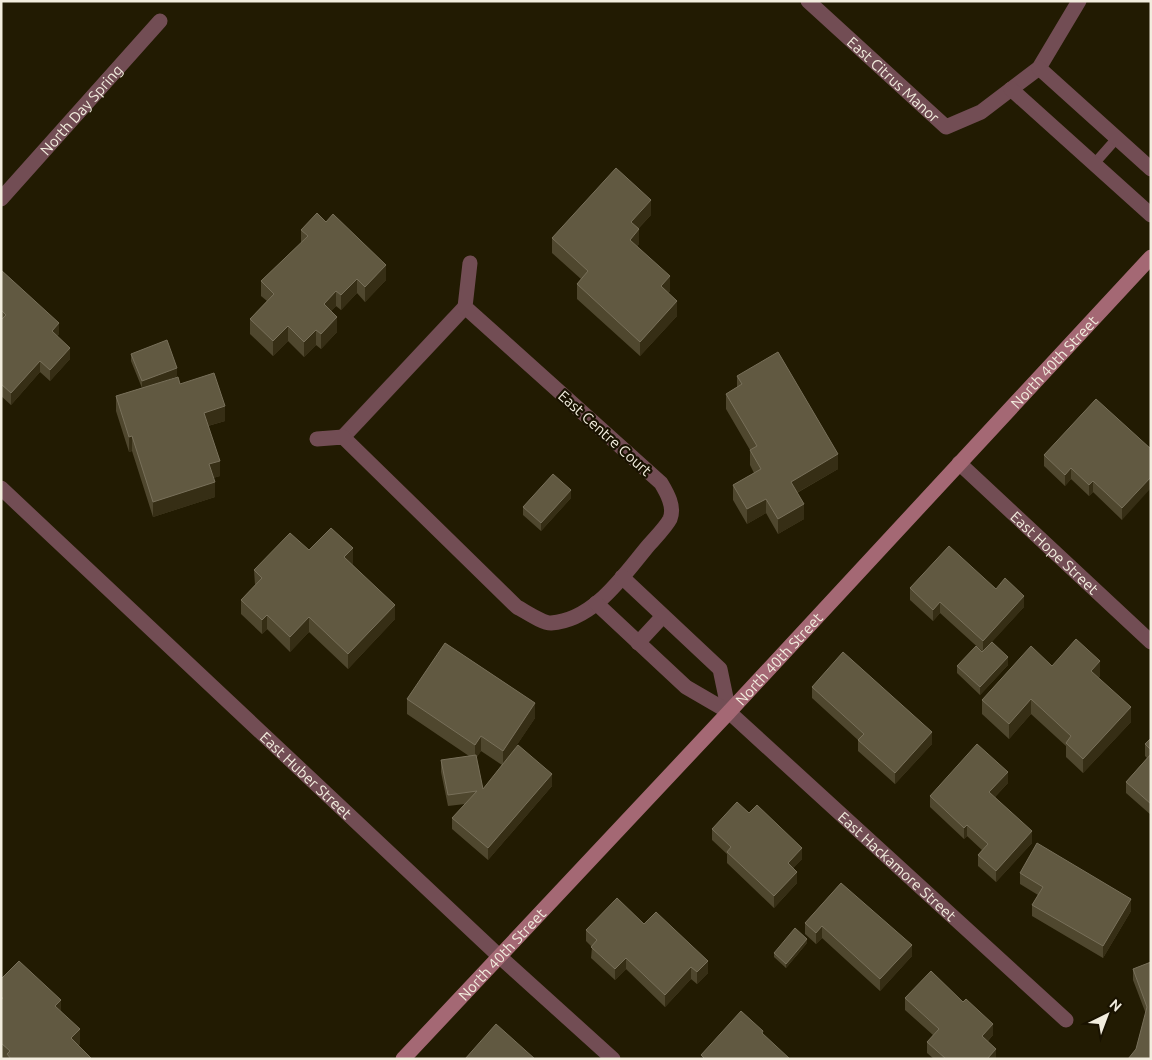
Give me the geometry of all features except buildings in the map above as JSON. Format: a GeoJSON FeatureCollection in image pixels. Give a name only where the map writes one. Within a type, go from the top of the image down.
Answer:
{"type":"FeatureCollection","features":[{"type":"Feature","properties":{"kind":"street","name":"East Citrus Manor"},"geometry":{"type":"LineString","coordinates":[[808,1],[946,127],[981,112],[1039,68],[1079,1]]}},
{"type":"Feature","properties":{"kind":"street","name":"North Day Spring"},"geometry":{"type":"LineString","coordinates":[[1,199],[160,20]]}},
{"type":"Feature","properties":{"kind":"street"},"geometry":{"type":"LineString","coordinates":[[1039,68],[1151,169]]}},
{"type":"Feature","properties":{"kind":"street"},"geometry":{"type":"LineString","coordinates":[[1011,89],[1151,215]]}},
{"type":"Feature","properties":{"kind":"street","name":"North 40th Street"},"geometry":{"type":"LineString","coordinates":[[403,1059],[729,712],[1151,257]]}},
{"type":"Feature","properties":{"kind":"street"},"geometry":{"type":"LineString","coordinates":[[317,439],[343,437],[465,307],[470,263]]}},
{"type":"Feature","properties":{"kind":"street","name":"East Centre Court"},"geometry":{"type":"LineString","coordinates":[[343,437],[517,607],[549,623],[574,618],[596,603],[622,577],[670,519],[671,506],[669,498],[661,483],[465,307]]}},
{"type":"Feature","properties":{"kind":"street","name":"East Hope Street"},"geometry":{"type":"LineString","coordinates":[[959,463],[1151,642]]}},
{"type":"Feature","properties":{"kind":"street","name":"East Huber Street"},"geometry":{"type":"LineString","coordinates":[[1,488],[500,956],[613,1059]]}},
{"type":"Feature","properties":{"kind":"street"},"geometry":{"type":"LineString","coordinates":[[622,577],[720,669],[729,712]]}},
{"type":"Feature","properties":{"kind":"street"},"geometry":{"type":"LineString","coordinates":[[596,603],[686,687],[729,712]]}},
{"type":"Feature","properties":{"kind":"street"},"geometry":{"type":"LineString","coordinates":[[638,643],[663,616]]}},
{"type":"Feature","properties":{"kind":"street","name":"East Hackamore Street"},"geometry":{"type":"LineString","coordinates":[[729,712],[1066,1020]]}},
{"type":"Feature","properties":{"kind":"lane"},"geometry":{"type":"LineString","coordinates":[[1094,164],[1117,138]]}}]}
